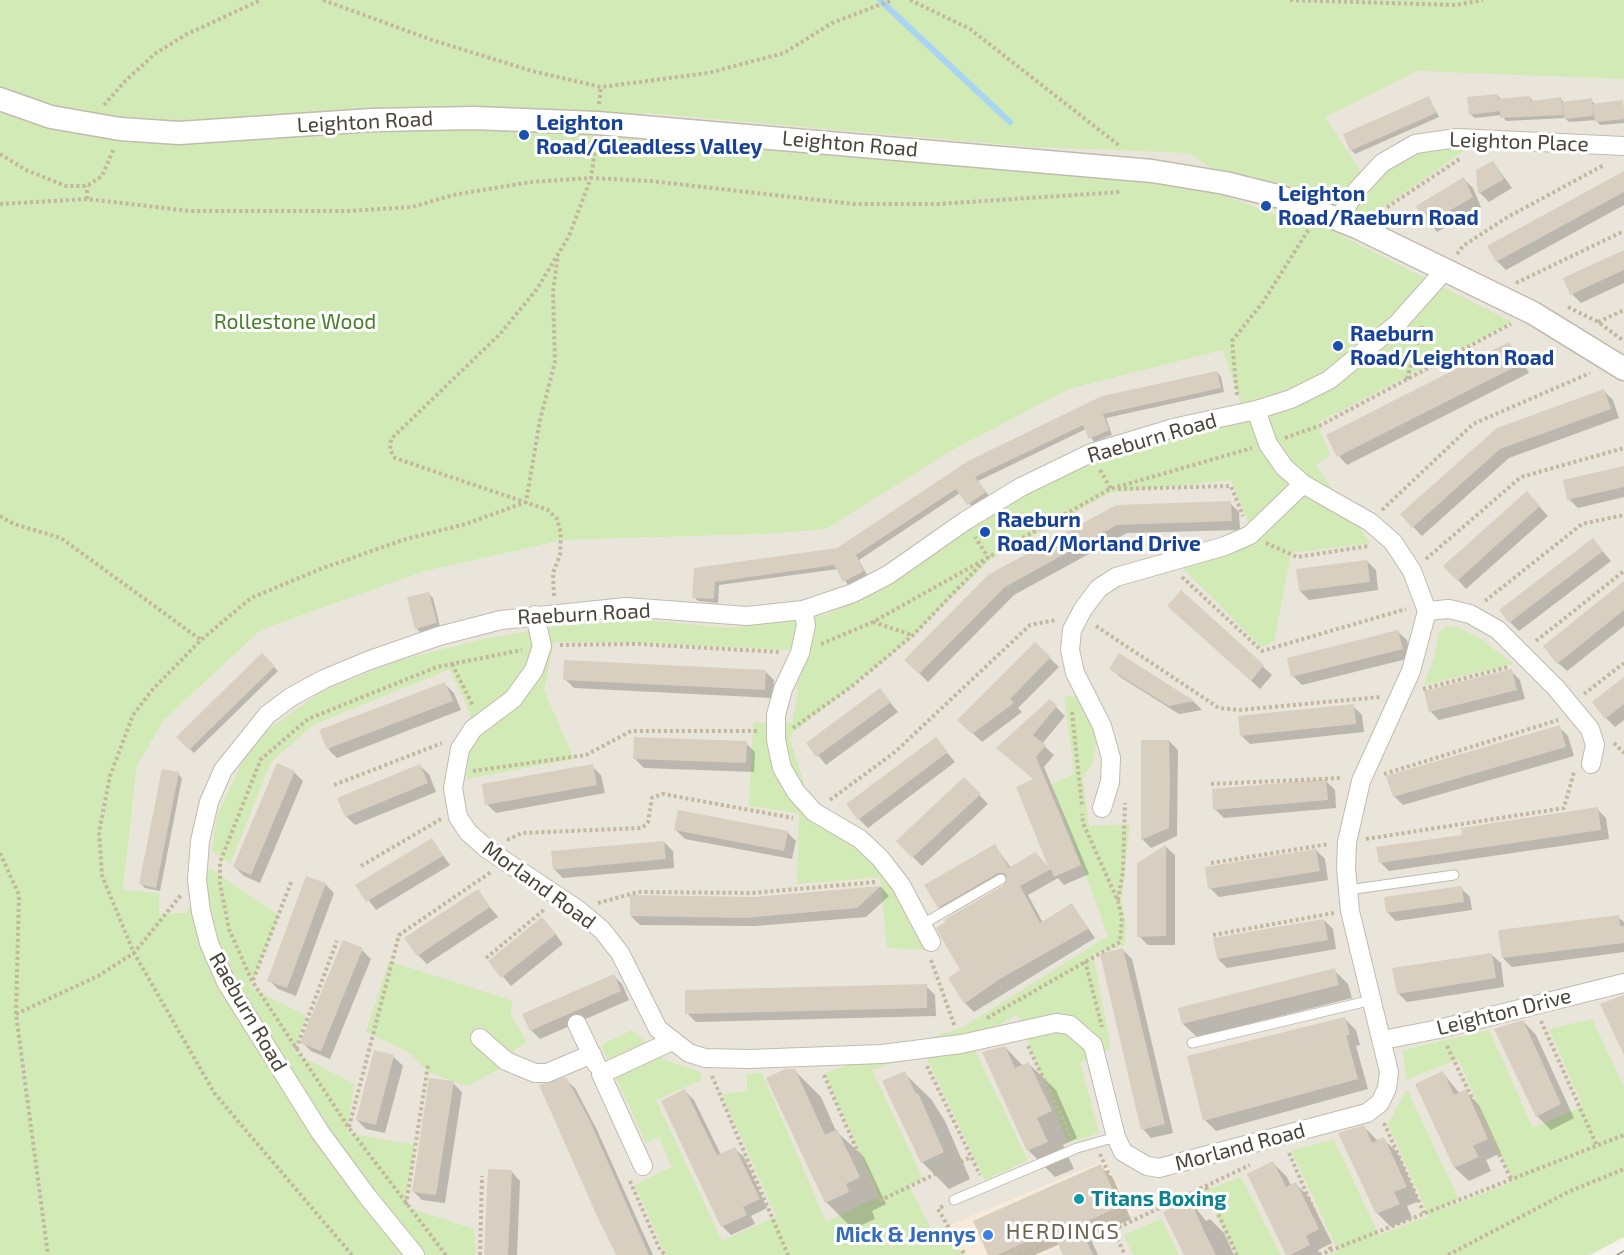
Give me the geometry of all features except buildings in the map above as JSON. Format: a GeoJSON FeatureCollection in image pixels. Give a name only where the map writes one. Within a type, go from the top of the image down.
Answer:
{"type":"FeatureCollection","features":[{"type":"Feature","properties":{"kind":"street","name":"Leighton Road"},"geometry":{"type":"LineString","coordinates":[[0,99],[51,117],[92,126],[178,133],[372,120],[474,118],[597,123],[1152,171],[1225,183],[1339,219],[1533,313],[1620,365]]}},
{"type":"Feature","properties":{"kind":"street","name":"Leighton Place"},"geometry":{"type":"LineString","coordinates":[[1339,219],[1358,189],[1382,163],[1415,144],[1433,140],[1488,140],[1619,153]]}},
{"type":"Feature","properties":{"kind":"street","name":"Raeburn Road"},"geometry":{"type":"LineString","coordinates":[[415,1255],[367,1196],[320,1132],[221,970],[209,943],[196,880],[200,841],[214,791],[223,770],[267,715],[291,697],[324,679],[370,660],[439,636],[501,620],[554,613],[626,608],[747,616],[803,610],[853,593],[888,575],[965,521],[1021,486],[1091,453],[1173,428],[1248,412],[1291,399],[1329,380],[1361,356],[1424,296],[1446,269]]}},
{"type":"Feature","properties":{"kind":"street"},"geometry":{"type":"LineString","coordinates":[[1248,412],[1284,467],[1303,484],[1370,522],[1393,542],[1412,571],[1425,607],[1411,671],[1361,781],[1347,842],[1350,910],[1389,1072],[1387,1088],[1377,1106]]}},
{"type":"Feature","properties":{"kind":"street"},"geometry":{"type":"LineString","coordinates":[[1102,808],[1110,782],[1111,758],[1101,726],[1075,673],[1070,650],[1072,630],[1080,615],[1099,588],[1116,577],[1225,546],[1250,535],[1303,484]]}},
{"type":"Feature","properties":{"kind":"street"},"geometry":{"type":"LineString","coordinates":[[1425,607],[1470,614],[1498,630],[1590,729],[1595,745],[1591,764]]}},
{"type":"Feature","properties":{"kind":"street"},"geometry":{"type":"LineString","coordinates":[[803,610],[806,625],[800,653],[783,689],[776,715],[776,736],[782,768],[796,792],[814,812],[860,839],[880,858],[897,880],[931,942]]}},
{"type":"Feature","properties":{"kind":"street"},"geometry":{"type":"LineString","coordinates":[[535,615],[542,646]]}},
{"type":"Feature","properties":{"kind":"street","name":"Morland Road"},"geometry":{"type":"LineString","coordinates":[[542,646],[534,670],[525,685],[513,699],[473,729],[460,749],[454,773],[456,810],[468,832],[487,849],[577,909],[602,930],[620,953],[658,1029],[689,1053],[705,1058],[816,1057],[920,1050],[959,1039],[1020,1031],[1056,1023],[1070,1025],[1093,1045],[1116,1137],[1123,1152],[1134,1161],[1159,1168],[1367,1113],[1377,1106]]}},
{"type":"Feature","properties":{"kind":"street","name":"Leighton Drive"},"geometry":{"type":"LineString","coordinates":[[1383,1040],[1439,1029],[1624,982]]}},
{"type":"Feature","properties":{"kind":"street"},"geometry":{"type":"LineString","coordinates":[[578,1024],[643,1166]]}},
{"type":"Feature","properties":{"kind":"street"},"geometry":{"type":"LineString","coordinates":[[480,1038],[506,1061],[535,1073],[547,1073],[592,1054]]}},
{"type":"Feature","properties":{"kind":"street"},"geometry":{"type":"LineString","coordinates":[[601,1074],[672,1041]]}},
{"type":"Feature","properties":{"kind":"lane"},"geometry":{"type":"LineString","coordinates":[[1348,890],[1454,874]]}},
{"type":"Feature","properties":{"kind":"lane"},"geometry":{"type":"LineString","coordinates":[[923,924],[1001,879]]}},
{"type":"Feature","properties":{"kind":"lane"},"geometry":{"type":"LineString","coordinates":[[1192,1043],[1372,1000]]}},
{"type":"Feature","properties":{"kind":"lane"},"geometry":{"type":"LineString","coordinates":[[954,1200],[1077,1149],[1116,1137]]}},
{"type":"Feature","properties":{"kind":"path"},"geometry":{"type":"LineString","coordinates":[[92,126],[106,102],[156,53],[187,34],[261,0]]}},
{"type":"Feature","properties":{"kind":"path"},"geometry":{"type":"LineString","coordinates":[[323,0],[432,40],[532,71],[601,87],[708,73],[784,53],[832,23],[892,0]]}},
{"type":"Feature","properties":{"kind":"path"},"geometry":{"type":"LineString","coordinates":[[910,0],[970,29],[1125,150]]}},
{"type":"Feature","properties":{"kind":"path"},"geometry":{"type":"LineString","coordinates":[[1290,0],[1456,4],[1483,0]]}},
{"type":"Feature","properties":{"kind":"path"},"geometry":{"type":"LineString","coordinates":[[0,154],[26,170],[66,186],[87,186],[102,176],[120,129]]}},
{"type":"Feature","properties":{"kind":"path"},"geometry":{"type":"LineString","coordinates":[[1248,412],[1234,384],[1232,341],[1263,302],[1305,233],[1339,219],[1488,140]]}},
{"type":"Feature","properties":{"kind":"path"},"geometry":{"type":"LineString","coordinates":[[1446,269],[1463,246],[1506,218],[1619,153]]}},
{"type":"Feature","properties":{"kind":"path"},"geometry":{"type":"LineString","coordinates":[[0,204],[87,200],[190,211],[348,211],[412,207],[453,195],[530,182],[591,178],[651,181],[853,204],[938,204],[1124,192]]}},
{"type":"Feature","properties":{"kind":"path"},"geometry":{"type":"LineString","coordinates":[[554,613],[553,573],[560,555],[561,534],[557,519],[548,510],[395,458],[390,450],[391,439],[500,334],[537,290],[569,236],[591,178]]}},
{"type":"Feature","properties":{"kind":"path"},"geometry":{"type":"LineString","coordinates":[[87,186],[87,200]]}},
{"type":"Feature","properties":{"kind":"path"},"geometry":{"type":"LineString","coordinates":[[1494,293],[1624,231]]}},
{"type":"Feature","properties":{"kind":"path"},"geometry":{"type":"LineString","coordinates":[[526,502],[540,420],[555,362],[553,292],[558,255]]}},
{"type":"Feature","properties":{"kind":"path"},"geometry":{"type":"LineString","coordinates":[[1407,380],[1426,310],[1424,296]]}},
{"type":"Feature","properties":{"kind":"path"},"geometry":{"type":"LineString","coordinates":[[1598,322],[1624,310]]}},
{"type":"Feature","properties":{"kind":"path"},"geometry":{"type":"LineString","coordinates":[[446,1255],[405,1205],[296,1050],[252,981],[229,929],[220,884],[220,862],[261,759],[308,719],[437,667],[542,646],[637,644],[800,653],[873,622],[1110,489],[1268,444],[1321,425],[1533,313]]}},
{"type":"Feature","properties":{"kind":"path"},"geometry":{"type":"LineString","coordinates":[[1370,522],[1473,424],[1620,365]]}},
{"type":"Feature","properties":{"kind":"path"},"geometry":{"type":"LineString","coordinates":[[1412,571],[1521,477],[1624,448]]}},
{"type":"Feature","properties":{"kind":"path"},"geometry":{"type":"LineString","coordinates":[[1110,489],[1231,486],[1250,535],[1297,556],[1393,542]]}},
{"type":"Feature","properties":{"kind":"path"},"geometry":{"type":"LineString","coordinates":[[352,1255],[215,1094],[134,953],[102,876],[99,832],[110,776],[133,715],[152,690],[201,640],[251,598],[323,568],[406,539],[466,524],[526,502]]}},
{"type":"Feature","properties":{"kind":"path"},"geometry":{"type":"LineString","coordinates":[[1470,614],[1582,524],[1624,515]]}},
{"type":"Feature","properties":{"kind":"path"},"geometry":{"type":"LineString","coordinates":[[0,516],[14,524],[61,538],[201,640]]}},
{"type":"Feature","properties":{"kind":"path"},"geometry":{"type":"LineString","coordinates":[[454,773],[586,755],[631,731],[776,736],[851,687],[913,635],[988,557]]}},
{"type":"Feature","properties":{"kind":"path"},"geometry":{"type":"LineString","coordinates":[[1166,562],[1262,651],[1425,607]]}},
{"type":"Feature","properties":{"kind":"path"},"geometry":{"type":"LineString","coordinates":[[487,849],[522,833],[642,828],[648,822],[652,798],[663,794],[786,815],[802,822],[895,752],[1030,625],[1080,615],[1219,708],[1239,710],[1401,695],[1525,657],[1624,572]]}},
{"type":"Feature","properties":{"kind":"path"},"geometry":{"type":"LineString","coordinates":[[873,622],[913,635]]}},
{"type":"Feature","properties":{"kind":"path"},"geometry":{"type":"LineString","coordinates":[[1211,784],[1343,778],[1361,781],[1574,710],[1624,663]]}},
{"type":"Feature","properties":{"kind":"path"},"geometry":{"type":"LineString","coordinates":[[452,664],[481,723]]}},
{"type":"Feature","properties":{"kind":"path"},"geometry":{"type":"LineString","coordinates":[[931,942],[928,952],[959,1039],[1120,942],[1122,918],[1118,901],[1083,823],[1072,705]]}},
{"type":"Feature","properties":{"kind":"path"},"geometry":{"type":"LineString","coordinates":[[334,785],[449,741],[460,749]]}},
{"type":"Feature","properties":{"kind":"path"},"geometry":{"type":"LineString","coordinates":[[1211,863],[1564,808],[1576,766],[1591,764]]}},
{"type":"Feature","properties":{"kind":"path"},"geometry":{"type":"LineString","coordinates":[[1118,901],[1126,826],[1124,795]]}},
{"type":"Feature","properties":{"kind":"path"},"geometry":{"type":"LineString","coordinates":[[361,866],[456,810]]}},
{"type":"Feature","properties":{"kind":"path"},"geometry":{"type":"LineString","coordinates":[[0,853],[19,894],[16,1014],[48,1255]]}},
{"type":"Feature","properties":{"kind":"path"},"geometry":{"type":"LineString","coordinates":[[349,1128],[399,935],[506,861]]}},
{"type":"Feature","properties":{"kind":"path"},"geometry":{"type":"LineString","coordinates":[[16,1014],[98,976],[134,953],[196,880]]}},
{"type":"Feature","properties":{"kind":"path"},"geometry":{"type":"LineString","coordinates":[[252,981],[292,880]]}},
{"type":"Feature","properties":{"kind":"path"},"geometry":{"type":"LineString","coordinates":[[577,909],[638,892],[752,893],[897,880]]}},
{"type":"Feature","properties":{"kind":"path"},"geometry":{"type":"LineString","coordinates":[[486,958],[559,897]]}},
{"type":"Feature","properties":{"kind":"path"},"geometry":{"type":"LineString","coordinates":[[1214,935],[1350,910]]}},
{"type":"Feature","properties":{"kind":"path"},"geometry":{"type":"LineString","coordinates":[[296,1050],[337,941]]}},
{"type":"Feature","properties":{"kind":"path"},"geometry":{"type":"LineString","coordinates":[[1085,961],[1105,1041],[1093,1045]]}},
{"type":"Feature","properties":{"kind":"path"},"geometry":{"type":"LineString","coordinates":[[221,970],[252,981]]}},
{"type":"Feature","properties":{"kind":"path"},"geometry":{"type":"LineString","coordinates":[[1533,1005],[1597,1146]]}},
{"type":"Feature","properties":{"kind":"path"},"geometry":{"type":"LineString","coordinates":[[1439,1029],[1511,1179]]}},
{"type":"Feature","properties":{"kind":"path"},"geometry":{"type":"LineString","coordinates":[[1020,1031],[1077,1149]]}},
{"type":"Feature","properties":{"kind":"path"},"geometry":{"type":"LineString","coordinates":[[920,1050],[985,1186]]}},
{"type":"Feature","properties":{"kind":"path"},"geometry":{"type":"LineString","coordinates":[[816,1057],[879,1201],[971,1157]]}},
{"type":"Feature","properties":{"kind":"path"},"geometry":{"type":"LineString","coordinates":[[705,1058],[788,1255]]}},
{"type":"Feature","properties":{"kind":"path"},"geometry":{"type":"LineString","coordinates":[[405,1205],[428,1065]]}},
{"type":"Feature","properties":{"kind":"path"},"geometry":{"type":"LineString","coordinates":[[1377,1106],[1424,1213]]}},
{"type":"Feature","properties":{"kind":"path"},"geometry":{"type":"LineString","coordinates":[[1318,1255],[1624,1135]]}},
{"type":"Feature","properties":{"kind":"path"},"geometry":{"type":"LineString","coordinates":[[1281,1136],[1332,1250]]}},
{"type":"Feature","properties":{"kind":"path"},"geometry":{"type":"LineString","coordinates":[[1019,1255],[1081,1228],[1083,1233],[1126,1213],[1096,1144]]}},
{"type":"Feature","properties":{"kind":"path"},"geometry":{"type":"LineString","coordinates":[[1113,1230],[1256,1162]]}},
{"type":"Feature","properties":{"kind":"path"},"geometry":{"type":"LineString","coordinates":[[643,1166],[626,1173],[660,1250],[666,1255]]}},
{"type":"Feature","properties":{"kind":"path"},"geometry":{"type":"LineString","coordinates":[[1448,1255],[1568,1192],[1624,1169]]}},
{"type":"Feature","properties":{"kind":"path"},"geometry":{"type":"LineString","coordinates":[[480,1255],[482,1176]]}},
{"type":"Feature","properties":{"kind":"path"},"geometry":{"type":"LineString","coordinates":[[1206,1187],[1237,1255]]}},
{"type":"Feature","properties":{"kind":"path"},"geometry":{"type":"LineString","coordinates":[[954,1200],[938,1209],[965,1255]]}},
{"type":"Feature","properties":{"kind":"path"},"geometry":{"type":"LineString","coordinates":[[1109,1221],[1125,1255]]}},
{"type":"Feature","properties":{"kind":"shaded area"},"geometry":{"type":"Polygon","coordinates":[[[1624,13],[1624,1141],[1328,1255],[393,1255],[123,890],[137,766],[164,720],[261,630],[422,572],[563,540],[765,534],[949,452],[1069,389],[1223,350],[1204,188],[630,135],[0,69],[644,113],[857,131],[1244,90],[1624,13]]]}},
{"type":"Feature","properties":{"kind":"shaded area"},"geometry":{"type":"Polygon","coordinates":[[[1105,1160],[1133,1215],[1043,1255],[963,1255],[945,1227],[1105,1160]]]}},
{"type":"Feature","properties":{"kind":"green space","name":"Rollestone Wood"},"geometry":{"type":"Polygon","coordinates":[[[0,0],[1624,0],[1624,79],[1417,71],[1325,117],[1363,175],[1418,150],[1468,148],[1342,236],[1512,322],[1317,423],[1330,455],[1316,465],[1370,543],[1291,553],[1274,642],[1261,647],[1182,567],[1257,543],[1231,480],[1110,493],[991,559],[905,644],[789,736],[813,811],[901,875],[927,950],[887,948],[880,877],[797,884],[799,813],[749,806],[753,723],[792,723],[798,692],[792,650],[650,643],[554,642],[544,690],[574,759],[467,779],[470,713],[450,669],[313,725],[271,762],[230,864],[212,850],[217,816],[245,756],[268,730],[322,691],[400,660],[484,639],[559,626],[644,620],[731,628],[826,615],[905,575],[1010,502],[1100,458],[1244,413],[1223,350],[1069,389],[949,452],[826,529],[765,534],[563,540],[422,572],[261,630],[164,720],[137,766],[123,890],[159,893],[159,914],[186,913],[210,868],[279,916],[250,987],[306,1016],[293,1052],[354,1084],[347,1133],[415,1145],[404,1206],[474,1229],[476,1255],[0,1255],[0,0]],[[644,113],[631,136],[1204,188],[1292,221],[1189,153],[1034,147],[644,113]]]}},
{"type":"Feature","properties":{"kind":"green space"},"geometry":{"type":"Polygon","coordinates":[[[1446,626],[1457,627],[1480,638],[1513,664],[1424,685],[1434,658],[1439,633],[1446,626]]]}},
{"type":"Feature","properties":{"kind":"green space"},"geometry":{"type":"Polygon","coordinates":[[[1064,696],[1081,696],[1097,738],[1092,764],[1083,778],[1089,826],[1130,824],[1121,900],[1126,924],[1125,945],[1093,954],[1111,1048],[1080,1062],[1099,1133],[1068,1143],[1017,1014],[971,1042],[1028,1160],[985,1180],[924,1052],[872,1070],[923,1179],[909,1185],[932,1231],[945,1227],[963,1255],[666,1255],[635,1185],[672,1167],[659,1137],[646,1143],[601,1045],[632,1030],[665,1060],[700,1072],[702,1080],[656,1100],[722,1241],[776,1216],[722,1094],[747,1091],[747,1074],[762,1073],[826,1222],[879,1196],[825,1073],[963,1027],[1108,936],[1052,785],[1074,774],[1064,696]]]}},
{"type":"Feature","properties":{"kind":"green space"},"geometry":{"type":"Polygon","coordinates":[[[389,961],[513,1001],[510,1013],[527,1043],[515,1049],[501,1068],[467,1086],[430,1073],[408,1052],[366,1032],[389,961]]]}},
{"type":"Feature","properties":{"kind":"green space"},"geometry":{"type":"Polygon","coordinates":[[[1592,1019],[1624,1087],[1624,1237],[1590,1255],[1328,1255],[1338,1251],[1291,1150],[1334,1140],[1379,1235],[1429,1216],[1388,1124],[1407,1089],[1458,1198],[1433,1213],[1513,1182],[1458,1059],[1406,1080],[1403,1050],[1489,1030],[1533,1128],[1583,1106],[1549,1029],[1592,1019]]]}},
{"type":"Feature","properties":{"kind":"green space"},"geometry":{"type":"Polygon","coordinates":[[[1241,1177],[1281,1255],[1236,1255],[1204,1191],[1241,1177]]]}},
{"type":"Feature","properties":{"kind":"green space"},"geometry":{"type":"Polygon","coordinates":[[[1161,1219],[1179,1255],[1133,1255],[1124,1235],[1161,1219]]]}},
{"type":"Feature","properties":{"kind":"waterway"},"geometry":{"type":"LineString","coordinates":[[880,0],[1010,122]]}},
{"type":"Feature","properties":{"kind":"tram line"},"geometry":{"type":"LineString","coordinates":[[1617,1255],[1624,1251]]}},
{"type":"Feature","properties":{"kind":"place","name":"Leighton Road/Gleadless Valley"},"geometry":{"type":"Point","coordinates":[524,135]}},
{"type":"Feature","properties":{"kind":"place","name":"Leighton Road/Raeburn Road"},"geometry":{"type":"Point","coordinates":[1266,206]}},
{"type":"Feature","properties":{"kind":"place","name":"Raeburn Road/Leighton Road"},"geometry":{"type":"Point","coordinates":[1338,346]}},
{"type":"Feature","properties":{"kind":"place","name":"Raeburn Road/Morland Drive"},"geometry":{"type":"Point","coordinates":[985,532]}},
{"type":"Feature","properties":{"kind":"place","name":"Titans Boxing"},"geometry":{"type":"Point","coordinates":[1079,1199]}},
{"type":"Feature","properties":{"kind":"place","name":"Mick & Jennys"},"geometry":{"type":"Point","coordinates":[988,1235]}},
{"type":"Feature","properties":{"kind":"district","name":"HERDINGS"},"geometry":{"type":"Point","coordinates":[1063,1232]}}]}
